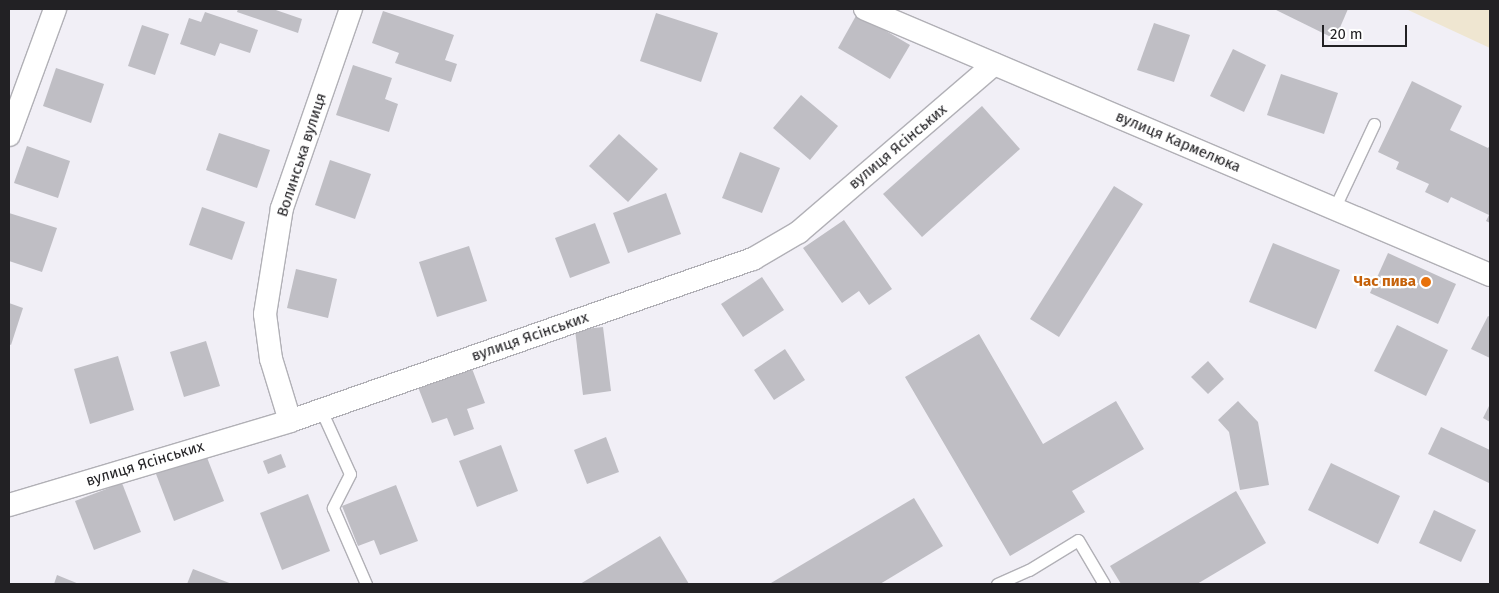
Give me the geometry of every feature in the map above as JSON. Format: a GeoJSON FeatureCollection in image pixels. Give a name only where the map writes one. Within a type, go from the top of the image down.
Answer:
{"type":"FeatureCollection","features":[{"type":"Feature","properties":{"kind":"street"},"geometry":{"type":"LineString","coordinates":[[9,135],[55,9]]}},
{"type":"Feature","properties":{"kind":"street","name":"Волинська вулиця"},"geometry":{"type":"LineString","coordinates":[[290,421],[271,359],[265,314],[282,208],[350,9]]}},
{"type":"Feature","properties":{"kind":"street","name":"вулиця Кармелюка"},"geometry":{"type":"LineString","coordinates":[[865,9],[902,16],[994,64],[1490,275]]}},
{"type":"Feature","properties":{"kind":"street","name":"вулиця Ясінських"},"geometry":{"type":"LineString","coordinates":[[9,505],[290,421],[753,259],[799,232],[994,64]]}},
{"type":"Feature","properties":{"kind":"lane"},"geometry":{"type":"LineString","coordinates":[[1334,209],[1374,124]]}},
{"type":"Feature","properties":{"kind":"lane"},"geometry":{"type":"LineString","coordinates":[[321,410],[350,474],[333,508],[366,584]]}},
{"type":"Feature","properties":{"kind":"lane"},"geometry":{"type":"LineString","coordinates":[[997,584],[1029,570],[1078,540],[1104,584]]}},
{"type":"Feature","properties":{"kind":"shaded area"},"geometry":{"type":"Polygon","coordinates":[[[1406,9],[1490,9],[1490,48],[1406,9]]]}},
{"type":"Feature","properties":{"kind":"building"},"geometry":{"type":"Polygon","coordinates":[[[238,9],[273,9],[302,19],[298,33],[237,12],[238,9]]]}},
{"type":"Feature","properties":{"kind":"building"},"geometry":{"type":"Polygon","coordinates":[[[1274,9],[1348,9],[1335,39],[1274,9]]]}},
{"type":"Feature","properties":{"kind":"building"},"geometry":{"type":"Polygon","coordinates":[[[383,11],[454,35],[445,60],[457,64],[451,82],[395,63],[399,53],[372,43],[383,11]]]}},
{"type":"Feature","properties":{"kind":"building"},"geometry":{"type":"Polygon","coordinates":[[[205,12],[258,30],[250,53],[220,43],[215,56],[180,44],[189,18],[201,22],[205,12]]]}},
{"type":"Feature","properties":{"kind":"building"},"geometry":{"type":"Polygon","coordinates":[[[656,13],[718,33],[701,82],[640,61],[656,13]]]}},
{"type":"Feature","properties":{"kind":"building"},"geometry":{"type":"Polygon","coordinates":[[[857,14],[910,45],[890,79],[838,48],[857,14]]]}},
{"type":"Feature","properties":{"kind":"building"},"geometry":{"type":"Polygon","coordinates":[[[1154,23],[1190,35],[1174,82],[1137,70],[1154,23]]]}},
{"type":"Feature","properties":{"kind":"building"},"geometry":{"type":"Polygon","coordinates":[[[142,25],[169,34],[155,75],[128,66],[142,25]]]}},
{"type":"Feature","properties":{"kind":"building"},"geometry":{"type":"Polygon","coordinates":[[[1233,49],[1266,65],[1244,112],[1210,96],[1233,49]]]}},
{"type":"Feature","properties":{"kind":"building"},"geometry":{"type":"Polygon","coordinates":[[[353,65],[392,78],[385,99],[398,104],[389,132],[336,115],[353,65]]]}},
{"type":"Feature","properties":{"kind":"building"},"geometry":{"type":"Polygon","coordinates":[[[56,68],[104,84],[91,123],[43,106],[56,68]]]}},
{"type":"Feature","properties":{"kind":"building"},"geometry":{"type":"Polygon","coordinates":[[[1281,74],[1338,93],[1324,134],[1267,115],[1281,74]]]}},
{"type":"Feature","properties":{"kind":"building"},"geometry":{"type":"Polygon","coordinates":[[[1412,81],[1462,106],[1450,130],[1488,148],[1490,145],[1490,223],[1486,221],[1489,215],[1451,197],[1448,203],[1425,192],[1429,184],[1396,169],[1399,162],[1378,152],[1412,81]]]}},
{"type":"Feature","properties":{"kind":"building"},"geometry":{"type":"Polygon","coordinates":[[[801,95],[838,126],[810,160],[773,128],[801,95]]]}},
{"type":"Feature","properties":{"kind":"building"},"geometry":{"type":"Polygon","coordinates":[[[982,106],[1020,149],[922,237],[883,194],[982,106]]]}},
{"type":"Feature","properties":{"kind":"building"},"geometry":{"type":"Polygon","coordinates":[[[219,133],[270,150],[257,188],[206,170],[219,133]]]}},
{"type":"Feature","properties":{"kind":"building"},"geometry":{"type":"Polygon","coordinates":[[[619,134],[658,169],[628,202],[589,166],[619,134]]]}},
{"type":"Feature","properties":{"kind":"building"},"geometry":{"type":"Polygon","coordinates":[[[27,146],[70,161],[58,198],[14,183],[27,146]]]}},
{"type":"Feature","properties":{"kind":"building"},"geometry":{"type":"Polygon","coordinates":[[[740,152],[780,168],[762,213],[722,198],[740,152]]]}},
{"type":"Feature","properties":{"kind":"building"},"geometry":{"type":"Polygon","coordinates":[[[330,160],[371,174],[355,219],[315,205],[330,160]]]}},
{"type":"Feature","properties":{"kind":"building"},"geometry":{"type":"Polygon","coordinates":[[[1114,186],[1143,204],[1059,337],[1030,319],[1114,186]]]}},
{"type":"Feature","properties":{"kind":"building"},"geometry":{"type":"Polygon","coordinates":[[[666,193],[681,234],[628,253],[613,213],[666,193]]]}},
{"type":"Feature","properties":{"kind":"building"},"geometry":{"type":"Polygon","coordinates":[[[202,207],[245,222],[232,260],[189,245],[202,207]]]}},
{"type":"Feature","properties":{"kind":"building"},"geometry":{"type":"Polygon","coordinates":[[[9,213],[57,228],[42,272],[9,261],[9,213]]]}},
{"type":"Feature","properties":{"kind":"building"},"geometry":{"type":"Polygon","coordinates":[[[844,220],[892,289],[869,305],[859,291],[842,303],[803,248],[844,220]]]}},
{"type":"Feature","properties":{"kind":"building"},"geometry":{"type":"Polygon","coordinates":[[[595,223],[610,263],[570,278],[555,238],[595,223]]]}},
{"type":"Feature","properties":{"kind":"building"},"geometry":{"type":"Polygon","coordinates":[[[1273,243],[1340,270],[1316,329],[1249,302],[1273,243]]]}},
{"type":"Feature","properties":{"kind":"building"},"geometry":{"type":"Polygon","coordinates":[[[469,246],[487,301],[437,317],[419,262],[469,246]]]}},
{"type":"Feature","properties":{"kind":"building"},"geometry":{"type":"Polygon","coordinates":[[[1388,253],[1456,284],[1438,324],[1370,293],[1388,253]]]}},
{"type":"Feature","properties":{"kind":"building"},"geometry":{"type":"Polygon","coordinates":[[[296,269],[337,279],[328,318],[287,308],[296,269]]]}},
{"type":"Feature","properties":{"kind":"building"},"geometry":{"type":"Polygon","coordinates":[[[762,277],[784,310],[743,337],[721,304],[762,277]]]}},
{"type":"Feature","properties":{"kind":"building"},"geometry":{"type":"Polygon","coordinates":[[[9,303],[23,308],[11,345],[9,344],[9,303]]]}},
{"type":"Feature","properties":{"kind":"building"},"geometry":{"type":"Polygon","coordinates":[[[1488,316],[1490,317],[1490,358],[1471,349],[1488,316]]]}},
{"type":"Feature","properties":{"kind":"building"},"geometry":{"type":"Polygon","coordinates":[[[1397,325],[1448,350],[1426,396],[1374,371],[1397,325]]]}},
{"type":"Feature","properties":{"kind":"building"},"geometry":{"type":"Polygon","coordinates":[[[603,327],[611,391],[583,395],[575,330],[603,327]]]}},
{"type":"Feature","properties":{"kind":"building"},"geometry":{"type":"Polygon","coordinates":[[[979,334],[1043,444],[1116,401],[1144,449],[1072,491],[1085,512],[1010,556],[905,377],[979,334]]]}},
{"type":"Feature","properties":{"kind":"building"},"geometry":{"type":"Polygon","coordinates":[[[206,341],[220,386],[184,397],[170,352],[206,341]]]}},
{"type":"Feature","properties":{"kind":"building"},"geometry":{"type":"Polygon","coordinates":[[[785,349],[805,380],[774,400],[754,370],[785,349]]]}},
{"type":"Feature","properties":{"kind":"building"},"geometry":{"type":"Polygon","coordinates":[[[118,356],[134,410],[90,424],[74,369],[118,356]]]}},
{"type":"Feature","properties":{"kind":"building"},"geometry":{"type":"Polygon","coordinates":[[[1208,361],[1224,379],[1208,394],[1191,377],[1208,361]]]}},
{"type":"Feature","properties":{"kind":"building"},"geometry":{"type":"Polygon","coordinates":[[[471,366],[485,403],[467,409],[474,429],[454,436],[447,418],[432,423],[418,387],[471,366]]]}},
{"type":"Feature","properties":{"kind":"building"},"geometry":{"type":"Polygon","coordinates":[[[1238,401],[1258,422],[1269,485],[1240,490],[1229,432],[1218,420],[1238,401]]]}},
{"type":"Feature","properties":{"kind":"building"},"geometry":{"type":"Polygon","coordinates":[[[1490,404],[1490,422],[1483,418],[1490,404]]]}},
{"type":"Feature","properties":{"kind":"building"},"geometry":{"type":"Polygon","coordinates":[[[1441,427],[1490,450],[1489,483],[1428,454],[1441,427]]]}},
{"type":"Feature","properties":{"kind":"building"},"geometry":{"type":"Polygon","coordinates":[[[606,437],[619,472],[587,484],[574,450],[606,437]]]}},
{"type":"Feature","properties":{"kind":"building"},"geometry":{"type":"Polygon","coordinates":[[[501,445],[518,491],[477,507],[459,461],[501,445]]]}},
{"type":"Feature","properties":{"kind":"building"},"geometry":{"type":"Polygon","coordinates":[[[281,454],[286,467],[268,474],[263,461],[281,454]]]}},
{"type":"Feature","properties":{"kind":"building"},"geometry":{"type":"Polygon","coordinates":[[[206,455],[224,501],[174,521],[156,474],[206,455]]]}},
{"type":"Feature","properties":{"kind":"building"},"geometry":{"type":"Polygon","coordinates":[[[1331,463],[1400,496],[1378,544],[1308,510],[1331,463]]]}},
{"type":"Feature","properties":{"kind":"building"},"geometry":{"type":"Polygon","coordinates":[[[122,483],[141,532],[94,550],[75,501],[122,483]]]}},
{"type":"Feature","properties":{"kind":"building"},"geometry":{"type":"Polygon","coordinates":[[[396,485],[418,541],[380,555],[374,540],[358,546],[342,506],[396,485]]]}},
{"type":"Feature","properties":{"kind":"building"},"geometry":{"type":"Polygon","coordinates":[[[1236,491],[1266,543],[1197,584],[1121,584],[1110,566],[1236,491]]]}},
{"type":"Feature","properties":{"kind":"building"},"geometry":{"type":"Polygon","coordinates":[[[308,494],[330,551],[282,570],[260,513],[308,494]]]}},
{"type":"Feature","properties":{"kind":"building"},"geometry":{"type":"Polygon","coordinates":[[[914,498],[943,546],[880,584],[771,583],[914,498]]]}},
{"type":"Feature","properties":{"kind":"building"},"geometry":{"type":"Polygon","coordinates":[[[1434,510],[1476,530],[1461,562],[1419,543],[1434,510]]]}},
{"type":"Feature","properties":{"kind":"building"},"geometry":{"type":"Polygon","coordinates":[[[660,536],[689,584],[580,584],[660,536]]]}},
{"type":"Feature","properties":{"kind":"building"},"geometry":{"type":"Polygon","coordinates":[[[193,569],[232,584],[187,584],[193,569]]]}},
{"type":"Feature","properties":{"kind":"building"},"geometry":{"type":"Polygon","coordinates":[[[57,575],[79,584],[54,584],[57,575]]]}},
{"type":"Feature","properties":{"kind":"place","name":"Час пива"},"geometry":{"type":"Point","coordinates":[1426,282]}}]}
